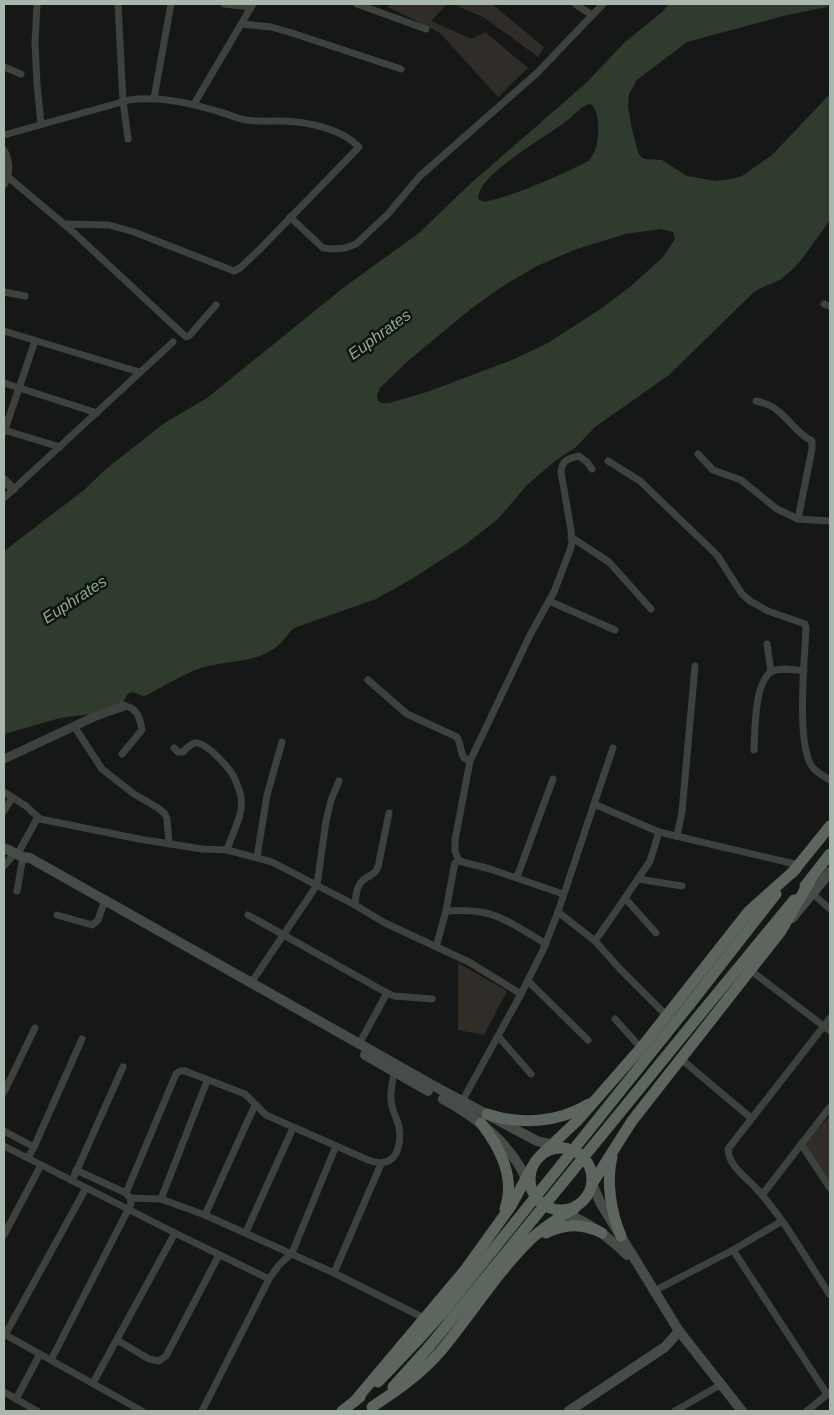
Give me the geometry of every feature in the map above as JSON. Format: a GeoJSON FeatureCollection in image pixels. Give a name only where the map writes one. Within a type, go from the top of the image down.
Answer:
{"type":"FeatureCollection","features":[{"type":"Feature","properties":{"kind":"highway"},"geometry":{"type":"LineString","coordinates":[[342,1411],[390,1370],[451,1303],[830,826]]}},
{"type":"Feature","properties":{"kind":"highway"},"geometry":{"type":"LineString","coordinates":[[369,1409],[400,1380],[429,1347],[810,881],[830,854]]}},
{"type":"Feature","properties":{"kind":"highway"},"geometry":{"type":"LineString","coordinates":[[354,1402],[388,1359],[465,1270],[530,1178],[541,1155],[602,1094],[641,1048],[749,911],[798,867]]}},
{"type":"Feature","properties":{"kind":"highway"},"geometry":{"type":"LineString","coordinates":[[369,1409],[405,1385],[439,1353],[533,1238],[565,1210],[586,1199],[592,1184],[632,1121],[782,931],[810,881]]}},
{"type":"Feature","properties":{"kind":"highway"},"geometry":{"type":"LineString","coordinates":[[484,1119],[514,1121],[550,1119],[584,1107],[602,1094]]}},
{"type":"Feature","properties":{"kind":"highway"},"geometry":{"type":"LineString","coordinates":[[484,1119],[496,1143],[508,1179],[509,1196],[504,1214],[498,1225]]}},
{"type":"Feature","properties":{"kind":"highway"},"geometry":{"type":"LineString","coordinates":[[616,1144],[609,1170],[613,1213],[621,1236]]}},
{"type":"Feature","properties":{"kind":"highway"},"geometry":{"type":"LineString","coordinates":[[541,1155],[553,1149],[567,1148],[579,1154],[591,1170],[592,1184]]}},
{"type":"Feature","properties":{"kind":"highway"},"geometry":{"type":"LineString","coordinates":[[530,1178],[539,1202],[546,1207],[565,1210]]}},
{"type":"Feature","properties":{"kind":"highway"},"geometry":{"type":"LineString","coordinates":[[524,1247],[546,1233],[568,1225],[586,1226],[602,1233]]}},
{"type":"Feature","properties":{"kind":"main road"},"geometry":{"type":"LineString","coordinates":[[10,851],[29,865],[394,1072],[461,1104]]}},
{"type":"Feature","properties":{"kind":"main road"},"geometry":{"type":"LineString","coordinates":[[10,851],[30,858],[358,1044],[484,1119],[532,1138],[567,1148]]}},
{"type":"Feature","properties":{"kind":"main road"},"geometry":{"type":"LineString","coordinates":[[782,931],[830,872]]}},
{"type":"Feature","properties":{"kind":"main road"},"geometry":{"type":"LineString","coordinates":[[484,1119],[530,1178]]}},
{"type":"Feature","properties":{"kind":"main road"},"geometry":{"type":"LineString","coordinates":[[592,1184],[601,1204],[678,1331],[742,1411]]}},
{"type":"Feature","properties":{"kind":"main road"},"geometry":{"type":"LineString","coordinates":[[565,1210],[602,1233],[638,1266]]}},
{"type":"Feature","properties":{"kind":"main road"},"geometry":{"type":"LineString","coordinates":[[569,1411],[665,1347],[678,1331]]}},
{"type":"Feature","properties":{"kind":"street"},"geometry":{"type":"LineString","coordinates":[[37,4],[37,84],[41,124]]}},
{"type":"Feature","properties":{"kind":"street"},"geometry":{"type":"LineString","coordinates":[[118,4],[123,101],[128,139]]}},
{"type":"Feature","properties":{"kind":"street"},"geometry":{"type":"LineString","coordinates":[[154,98],[171,4]]}},
{"type":"Feature","properties":{"kind":"street"},"geometry":{"type":"LineString","coordinates":[[194,104],[252,6],[224,4]]}},
{"type":"Feature","properties":{"kind":"street"},"geometry":{"type":"LineString","coordinates":[[358,4],[426,29]]}},
{"type":"Feature","properties":{"kind":"street"},"geometry":{"type":"LineString","coordinates":[[575,4],[592,15]]}},
{"type":"Feature","properties":{"kind":"street"},"geometry":{"type":"LineString","coordinates":[[290,217],[323,248],[345,248],[356,244],[388,214],[420,176],[537,73],[603,4]]}},
{"type":"Feature","properties":{"kind":"street"},"geometry":{"type":"LineString","coordinates":[[243,24],[271,27],[401,69]]}},
{"type":"Feature","properties":{"kind":"street"},"geometry":{"type":"LineString","coordinates":[[4,67],[21,74]]}},
{"type":"Feature","properties":{"kind":"street"},"geometry":{"type":"LineString","coordinates":[[4,135],[123,101],[154,98],[194,104],[245,120],[287,121],[335,130],[350,138],[359,147],[240,268],[234,270],[134,232],[109,225],[64,224]]}},
{"type":"Feature","properties":{"kind":"street"},"geometry":{"type":"LineString","coordinates":[[4,150],[9,162],[8,177],[4,185]]}},
{"type":"Feature","properties":{"kind":"street"},"geometry":{"type":"LineString","coordinates":[[8,177],[64,224],[186,337],[189,336],[216,305]]}},
{"type":"Feature","properties":{"kind":"street"},"geometry":{"type":"LineString","coordinates":[[4,292],[25,296]]}},
{"type":"Feature","properties":{"kind":"street"},"geometry":{"type":"LineString","coordinates":[[4,331],[139,372]]}},
{"type":"Feature","properties":{"kind":"street"},"geometry":{"type":"LineString","coordinates":[[36,341],[4,431],[60,448]]}},
{"type":"Feature","properties":{"kind":"street"},"geometry":{"type":"LineString","coordinates":[[4,498],[173,342]]}},
{"type":"Feature","properties":{"kind":"street"},"geometry":{"type":"LineString","coordinates":[[4,383],[97,413]]}},
{"type":"Feature","properties":{"kind":"street"},"geometry":{"type":"LineString","coordinates":[[756,400],[770,405],[779,411],[800,434],[812,441],[798,518]]}},
{"type":"Feature","properties":{"kind":"street"},"geometry":{"type":"LineString","coordinates":[[698,454],[713,470],[741,480],[777,509],[798,518],[830,521]]}},
{"type":"Feature","properties":{"kind":"street"},"geometry":{"type":"LineString","coordinates":[[459,861],[455,851],[454,840],[470,760],[531,633],[563,572],[572,543],[561,472],[562,465],[567,459],[579,456],[592,469]]}},
{"type":"Feature","properties":{"kind":"street"},"geometry":{"type":"LineString","coordinates":[[608,461],[640,481],[718,555],[742,594],[750,601],[768,611],[805,624],[802,722],[810,762],[814,769],[830,780]]}},
{"type":"Feature","properties":{"kind":"street"},"geometry":{"type":"LineString","coordinates":[[4,480],[13,489]]}},
{"type":"Feature","properties":{"kind":"street"},"geometry":{"type":"LineString","coordinates":[[571,537],[609,562],[651,609]]}},
{"type":"Feature","properties":{"kind":"street"},"geometry":{"type":"LineString","coordinates":[[549,601],[615,630]]}},
{"type":"Feature","properties":{"kind":"street"},"geometry":{"type":"LineString","coordinates":[[767,644],[772,672]]}},
{"type":"Feature","properties":{"kind":"street"},"geometry":{"type":"LineString","coordinates":[[677,836],[682,812],[695,666]]}},
{"type":"Feature","properties":{"kind":"street"},"geometry":{"type":"LineString","coordinates":[[754,750],[760,694],[766,677],[772,672],[781,670],[804,671]]}},
{"type":"Feature","properties":{"kind":"street"},"geometry":{"type":"LineString","coordinates":[[368,680],[407,714],[457,737],[460,741],[461,752],[464,758],[470,760]]}},
{"type":"Feature","properties":{"kind":"street"},"geometry":{"type":"LineString","coordinates":[[4,759],[74,726],[128,706],[137,712],[142,730],[122,754]]}},
{"type":"Feature","properties":{"kind":"street"},"geometry":{"type":"LineString","coordinates":[[74,726],[102,769],[134,794],[165,814],[170,844]]}},
{"type":"Feature","properties":{"kind":"street"},"geometry":{"type":"LineString","coordinates":[[174,748],[178,752],[183,752],[196,742],[202,744],[217,756],[232,774],[241,798],[241,813],[226,850]]}},
{"type":"Feature","properties":{"kind":"street"},"geometry":{"type":"LineString","coordinates":[[257,857],[268,795],[282,742]]}},
{"type":"Feature","properties":{"kind":"street"},"geometry":{"type":"LineString","coordinates":[[461,1104],[546,944],[613,748]]}},
{"type":"Feature","properties":{"kind":"street"},"geometry":{"type":"LineString","coordinates":[[517,878],[553,779]]}},
{"type":"Feature","properties":{"kind":"street"},"geometry":{"type":"LineString","coordinates":[[251,983],[317,885],[326,821],[331,800],[339,781]]}},
{"type":"Feature","properties":{"kind":"street"},"geometry":{"type":"LineString","coordinates":[[4,792],[26,806],[40,819],[138,839],[202,849],[226,850],[272,862],[355,905],[385,923],[469,962],[521,994]]}},
{"type":"Feature","properties":{"kind":"street"},"geometry":{"type":"LineString","coordinates":[[4,811],[12,798]]}},
{"type":"Feature","properties":{"kind":"street"},"geometry":{"type":"LineString","coordinates":[[594,804],[659,832],[798,867]]}},
{"type":"Feature","properties":{"kind":"street"},"geometry":{"type":"LineString","coordinates":[[355,905],[356,892],[360,882],[376,873],[389,813]]}},
{"type":"Feature","properties":{"kind":"street"},"geometry":{"type":"LineString","coordinates":[[4,866],[10,851],[38,817]]}},
{"type":"Feature","properties":{"kind":"street"},"geometry":{"type":"LineString","coordinates":[[596,941],[650,861],[659,832]]}},
{"type":"Feature","properties":{"kind":"street"},"geometry":{"type":"LineString","coordinates":[[10,851],[17,892]]}},
{"type":"Feature","properties":{"kind":"street"},"geometry":{"type":"LineString","coordinates":[[459,861],[490,868],[563,894]]}},
{"type":"Feature","properties":{"kind":"street"},"geometry":{"type":"LineString","coordinates":[[436,947],[446,910],[455,863],[459,861]]}},
{"type":"Feature","properties":{"kind":"street"},"geometry":{"type":"LineString","coordinates":[[638,879],[682,886]]}},
{"type":"Feature","properties":{"kind":"street"},"geometry":{"type":"LineString","coordinates":[[813,894],[830,909]]}},
{"type":"Feature","properties":{"kind":"street"},"geometry":{"type":"LineString","coordinates":[[625,898],[656,934]]}},
{"type":"Feature","properties":{"kind":"street"},"geometry":{"type":"LineString","coordinates":[[57,915],[92,924],[98,920],[104,906]]}},
{"type":"Feature","properties":{"kind":"street"},"geometry":{"type":"LineString","coordinates":[[446,910],[465,910],[501,918],[546,944]]}},
{"type":"Feature","properties":{"kind":"street"},"geometry":{"type":"LineString","coordinates":[[558,912],[596,941],[620,969],[666,1015]]}},
{"type":"Feature","properties":{"kind":"street"},"geometry":{"type":"LineString","coordinates":[[248,915],[387,993],[394,996],[432,999]]}},
{"type":"Feature","properties":{"kind":"street"},"geometry":{"type":"LineString","coordinates":[[750,970],[827,1028]]}},
{"type":"Feature","properties":{"kind":"street"},"geometry":{"type":"LineString","coordinates":[[528,981],[588,1040]]}},
{"type":"Feature","properties":{"kind":"street"},"geometry":{"type":"LineString","coordinates":[[358,1044],[387,993]]}},
{"type":"Feature","properties":{"kind":"street"},"geometry":{"type":"LineString","coordinates":[[830,1018],[827,1028],[751,1118],[728,1149],[728,1156],[733,1165],[762,1195],[830,1295]]}},
{"type":"Feature","properties":{"kind":"street"},"geometry":{"type":"LineString","coordinates":[[615,1019],[641,1048]]}},
{"type":"Feature","properties":{"kind":"street"},"geometry":{"type":"LineString","coordinates":[[4,1092],[35,1028]]}},
{"type":"Feature","properties":{"kind":"street"},"geometry":{"type":"LineString","coordinates":[[498,1036],[531,1074]]}},
{"type":"Feature","properties":{"kind":"street"},"geometry":{"type":"LineString","coordinates":[[28,1158],[82,1039]]}},
{"type":"Feature","properties":{"kind":"street"},"geometry":{"type":"LineString","coordinates":[[680,1059],[751,1118]]}},
{"type":"Feature","properties":{"kind":"street"},"geometry":{"type":"LineString","coordinates":[[72,1181],[123,1067]]}},
{"type":"Feature","properties":{"kind":"street"},"geometry":{"type":"LineString","coordinates":[[51,1360],[129,1210],[128,1196],[176,1074],[180,1071],[186,1071],[207,1081],[245,1094],[266,1115],[381,1164],[393,1158],[398,1147],[398,1126],[390,1098],[394,1072]]}},
{"type":"Feature","properties":{"kind":"street"},"geometry":{"type":"LineString","coordinates":[[161,1198],[207,1081]]}},
{"type":"Feature","properties":{"kind":"street"},"geometry":{"type":"LineString","coordinates":[[206,1215],[255,1105]]}},
{"type":"Feature","properties":{"kind":"street"},"geometry":{"type":"LineString","coordinates":[[762,1195],[830,1107]]}},
{"type":"Feature","properties":{"kind":"street"},"geometry":{"type":"LineString","coordinates":[[246,1232],[294,1128]]}},
{"type":"Feature","properties":{"kind":"street"},"geometry":{"type":"LineString","coordinates":[[4,1131],[34,1147]]}},
{"type":"Feature","properties":{"kind":"street"},"geometry":{"type":"LineString","coordinates":[[801,1144],[830,1188]]}},
{"type":"Feature","properties":{"kind":"street"},"geometry":{"type":"LineString","coordinates":[[4,1146],[270,1279]]}},
{"type":"Feature","properties":{"kind":"street"},"geometry":{"type":"LineString","coordinates":[[202,1411],[270,1279],[279,1265],[292,1253],[336,1146]]}},
{"type":"Feature","properties":{"kind":"street"},"geometry":{"type":"LineString","coordinates":[[334,1273],[381,1164]]}},
{"type":"Feature","properties":{"kind":"street"},"geometry":{"type":"LineString","coordinates":[[4,1235],[7,1220],[41,1165]]}},
{"type":"Feature","properties":{"kind":"street"},"geometry":{"type":"LineString","coordinates":[[76,1170],[128,1196],[161,1198],[246,1232],[424,1318]]}},
{"type":"Feature","properties":{"kind":"street"},"geometry":{"type":"LineString","coordinates":[[86,1188],[5,1335],[142,1411]]}},
{"type":"Feature","properties":{"kind":"street"},"geometry":{"type":"LineString","coordinates":[[654,1290],[733,1250],[782,1222]]}},
{"type":"Feature","properties":{"kind":"street"},"geometry":{"type":"LineString","coordinates":[[93,1383],[175,1233]]}},
{"type":"Feature","properties":{"kind":"street"},"geometry":{"type":"LineString","coordinates":[[733,1250],[828,1393],[807,1411]]}},
{"type":"Feature","properties":{"kind":"street"},"geometry":{"type":"LineString","coordinates":[[117,1340],[150,1359],[159,1361],[166,1356],[219,1255]]}},
{"type":"Feature","properties":{"kind":"street"},"geometry":{"type":"LineString","coordinates":[[16,1399],[40,1354]]}},
{"type":"Feature","properties":{"kind":"street"},"geometry":{"type":"LineString","coordinates":[[675,1411],[720,1385]]}},
{"type":"Feature","properties":{"kind":"street"},"geometry":{"type":"LineString","coordinates":[[4,1392],[36,1411]]}},
{"type":"Feature","properties":{"kind":"shaded area"},"geometry":{"type":"Polygon","coordinates":[[[389,4],[447,4],[431,21],[472,39],[485,32],[528,68],[498,97],[440,33],[388,7],[389,4]]]}},
{"type":"Feature","properties":{"kind":"shaded area"},"geometry":{"type":"Polygon","coordinates":[[[453,4],[492,4],[544,47],[538,57],[485,18],[453,4]]]}},
{"type":"Feature","properties":{"kind":"shaded area"},"geometry":{"type":"Polygon","coordinates":[[[458,963],[507,991],[484,1035],[458,1030],[458,963]]]}},
{"type":"Feature","properties":{"kind":"shaded area"},"geometry":{"type":"Polygon","coordinates":[[[830,1116],[830,1183],[804,1143],[830,1116]]]}},
{"type":"Feature","properties":{"kind":"water","name":"Euphrates"},"geometry":{"type":"Polygon","coordinates":[[[669,4],[830,4],[827,7],[783,16],[687,42],[637,80],[629,94],[628,107],[632,129],[641,157],[662,160],[687,176],[716,181],[742,176],[772,155],[830,94],[830,220],[794,268],[780,280],[754,292],[669,375],[595,427],[576,447],[555,461],[527,485],[498,519],[466,544],[410,580],[376,599],[294,628],[278,646],[258,657],[201,668],[145,696],[131,692],[123,702],[91,714],[60,718],[4,734],[4,551],[84,490],[107,468],[166,422],[207,398],[343,288],[419,233],[470,184],[586,83],[624,43],[669,4]],[[591,104],[582,108],[500,168],[484,184],[479,192],[478,199],[484,202],[518,192],[589,160],[596,149],[598,133],[597,116],[591,104]],[[661,229],[625,234],[574,250],[537,266],[503,286],[472,308],[408,361],[380,388],[377,395],[378,401],[389,403],[427,392],[512,360],[548,343],[602,308],[631,286],[663,257],[675,239],[673,232],[661,229]]]}}]}
